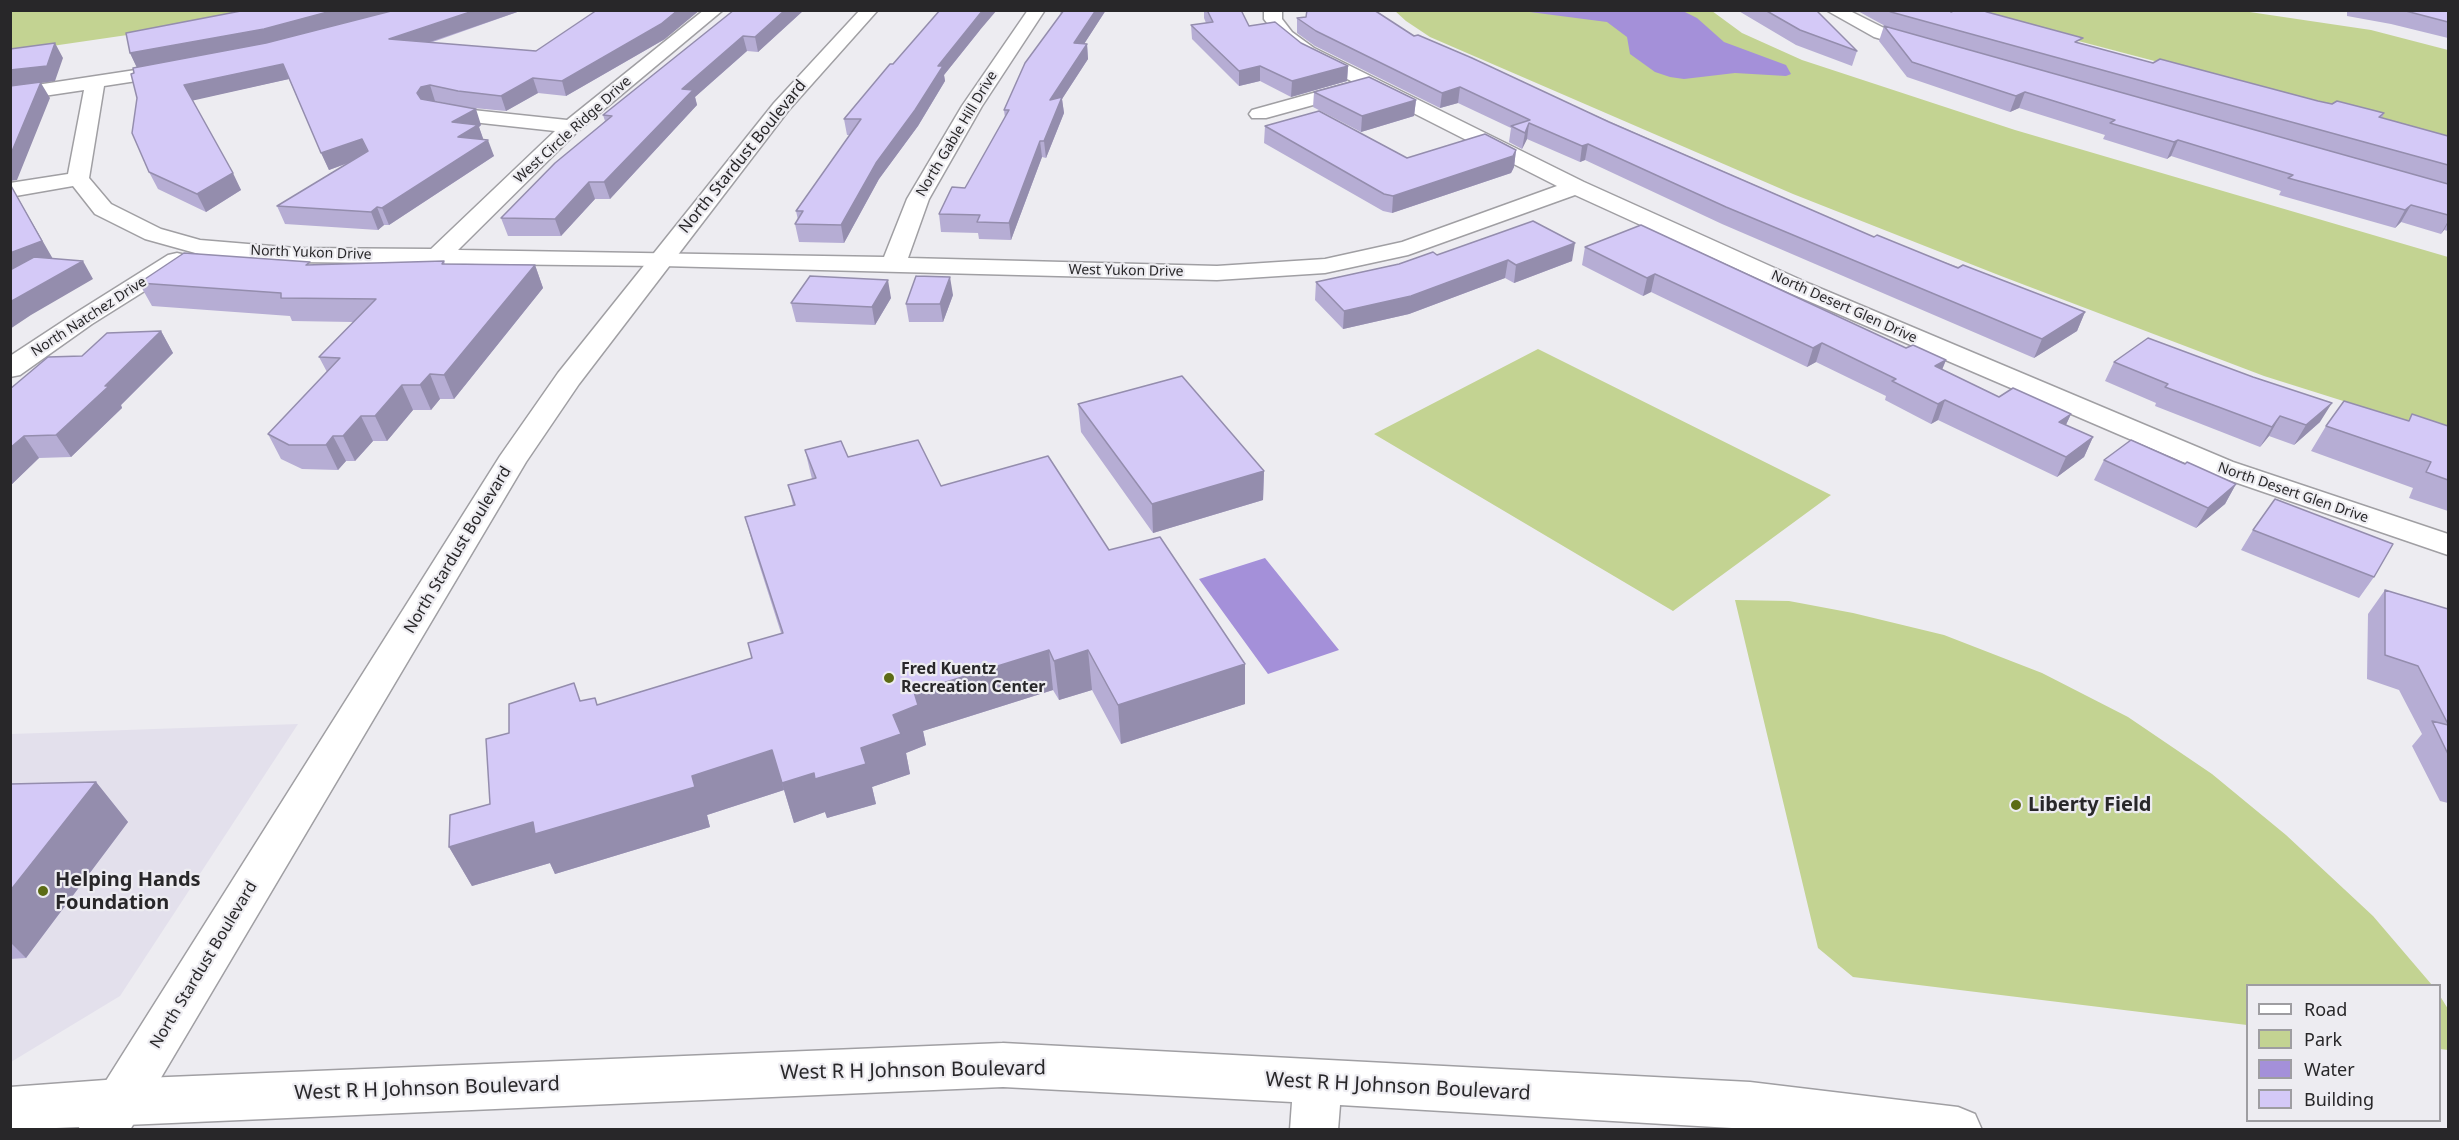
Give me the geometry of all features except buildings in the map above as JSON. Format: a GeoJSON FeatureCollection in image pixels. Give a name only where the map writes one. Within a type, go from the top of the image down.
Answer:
{"type":"FeatureCollection","features":[{"type":"Feature","properties":{"kind":"street","name":"West Circle Ridge Drive"},"geometry":{"type":"LineString","coordinates":[[437,257],[571,127],[715,10]]}},
{"type":"Feature","properties":{"kind":"street","name":"North Stardust Boulevard"},"geometry":{"type":"LineString","coordinates":[[110,1115],[162,1035],[511,462],[568,379],[781,107],[870,10]]}},
{"type":"Feature","properties":{"kind":"street","name":"North Gable Hill Drive"},"geometry":{"type":"LineString","coordinates":[[893,266],[918,199],[972,106],[1037,10]]}},
{"type":"Feature","properties":{"kind":"street","name":"North Desert Glen Drive"},"geometry":{"type":"LineString","coordinates":[[1273,10],[1274,19],[1286,36],[1308,52],[1367,84],[1576,187],[1801,289],[2211,464],[2448,545]]}},
{"type":"Feature","properties":{"kind":"street"},"geometry":{"type":"LineString","coordinates":[[1834,10],[1880,33],[1938,51]]}},
{"type":"Feature","properties":{"kind":"street"},"geometry":{"type":"LineString","coordinates":[[10,95],[95,84],[193,67]]}},
{"type":"Feature","properties":{"kind":"street"},"geometry":{"type":"LineString","coordinates":[[10,190],[78,179],[95,84]]}},
{"type":"Feature","properties":{"kind":"street"},"geometry":{"type":"LineString","coordinates":[[1259,114],[1367,84]]}},
{"type":"Feature","properties":{"kind":"street"},"geometry":{"type":"LineString","coordinates":[[435,109],[463,115],[571,127]]}},
{"type":"Feature","properties":{"kind":"street","name":"North Yukon Drive"},"geometry":{"type":"LineString","coordinates":[[78,179],[103,209],[153,234],[199,247],[296,255],[662,259]]}},
{"type":"Feature","properties":{"kind":"street","name":"West Yukon Drive"},"geometry":{"type":"LineString","coordinates":[[662,259],[1217,273],[1324,266],[1408,248],[1576,187]]}},
{"type":"Feature","properties":{"kind":"street","name":"North Natchez Drive"},"geometry":{"type":"LineString","coordinates":[[10,369],[83,319],[199,247]]}},
{"type":"Feature","properties":{"kind":"street","name":"West R H Johnson Boulevard"},"geometry":{"type":"LineString","coordinates":[[10,1110],[110,1115],[1003,1065],[1750,1105],[1958,1130]]}},
{"type":"Feature","properties":{"kind":"street"},"geometry":{"type":"LineString","coordinates":[[1314,1130],[1318,1083]]}},
{"type":"Feature","properties":{"kind":"shaded area"},"geometry":{"type":"Polygon","coordinates":[[[298,724],[120,996],[11,1062],[11,734],[298,724]]]}},
{"type":"Feature","properties":{"kind":"green space"},"geometry":{"type":"Polygon","coordinates":[[[10,11],[273,11],[223,21],[11,52],[10,11]]]}},
{"type":"Feature","properties":{"kind":"green space"},"geometry":{"type":"Polygon","coordinates":[[[1395,11],[1712,11],[1742,33],[1802,60],[2015,130],[2448,257],[2448,434],[2264,376],[1793,194],[1430,37],[1395,11]]]}},
{"type":"Feature","properties":{"kind":"green space"},"geometry":{"type":"Polygon","coordinates":[[[1964,11],[2243,11],[2371,30],[2448,50],[2448,138],[1964,11]]]}},
{"type":"Feature","properties":{"kind":"green space"},"geometry":{"type":"Polygon","coordinates":[[[1538,349],[1831,495],[1673,611],[1374,434],[1538,349]]]}},
{"type":"Feature","properties":{"kind":"green space","name":"Liberty Field"},"geometry":{"type":"Polygon","coordinates":[[[1735,600],[1789,601],[1853,613],[1944,635],[2042,673],[2128,717],[2212,774],[2286,835],[2373,916],[2431,984],[2246,984],[2246,1025],[1853,977],[1818,948],[1735,600]]]}},
{"type":"Feature","properties":{"kind":"green space"},"geometry":{"type":"Polygon","coordinates":[[[2441,998],[2448,1009],[2448,1050],[2441,1049],[2441,998]]]}},
{"type":"Feature","properties":{"kind":"water"},"geometry":{"type":"Polygon","coordinates":[[[1522,11],[1683,11],[1697,18],[1724,42],[1786,65],[1791,74],[1786,76],[1735,73],[1684,79],[1670,77],[1655,72],[1630,54],[1627,37],[1607,22],[1522,11]]]}},
{"type":"Feature","properties":{"kind":"water"},"geometry":{"type":"Polygon","coordinates":[[[1265,558],[1339,650],[1268,674],[1199,579],[1265,558]]]}},
{"type":"Feature","properties":{"kind":"place","name":"Fred Kuentz Recreation Center"},"geometry":{"type":"Point","coordinates":[889,678]}},
{"type":"Feature","properties":{"kind":"place","name":"Liberty Field"},"geometry":{"type":"Point","coordinates":[2016,805]}},
{"type":"Feature","properties":{"kind":"place","name":"Helping Hands Foundation"},"geometry":{"type":"Point","coordinates":[43,891]}}]}
